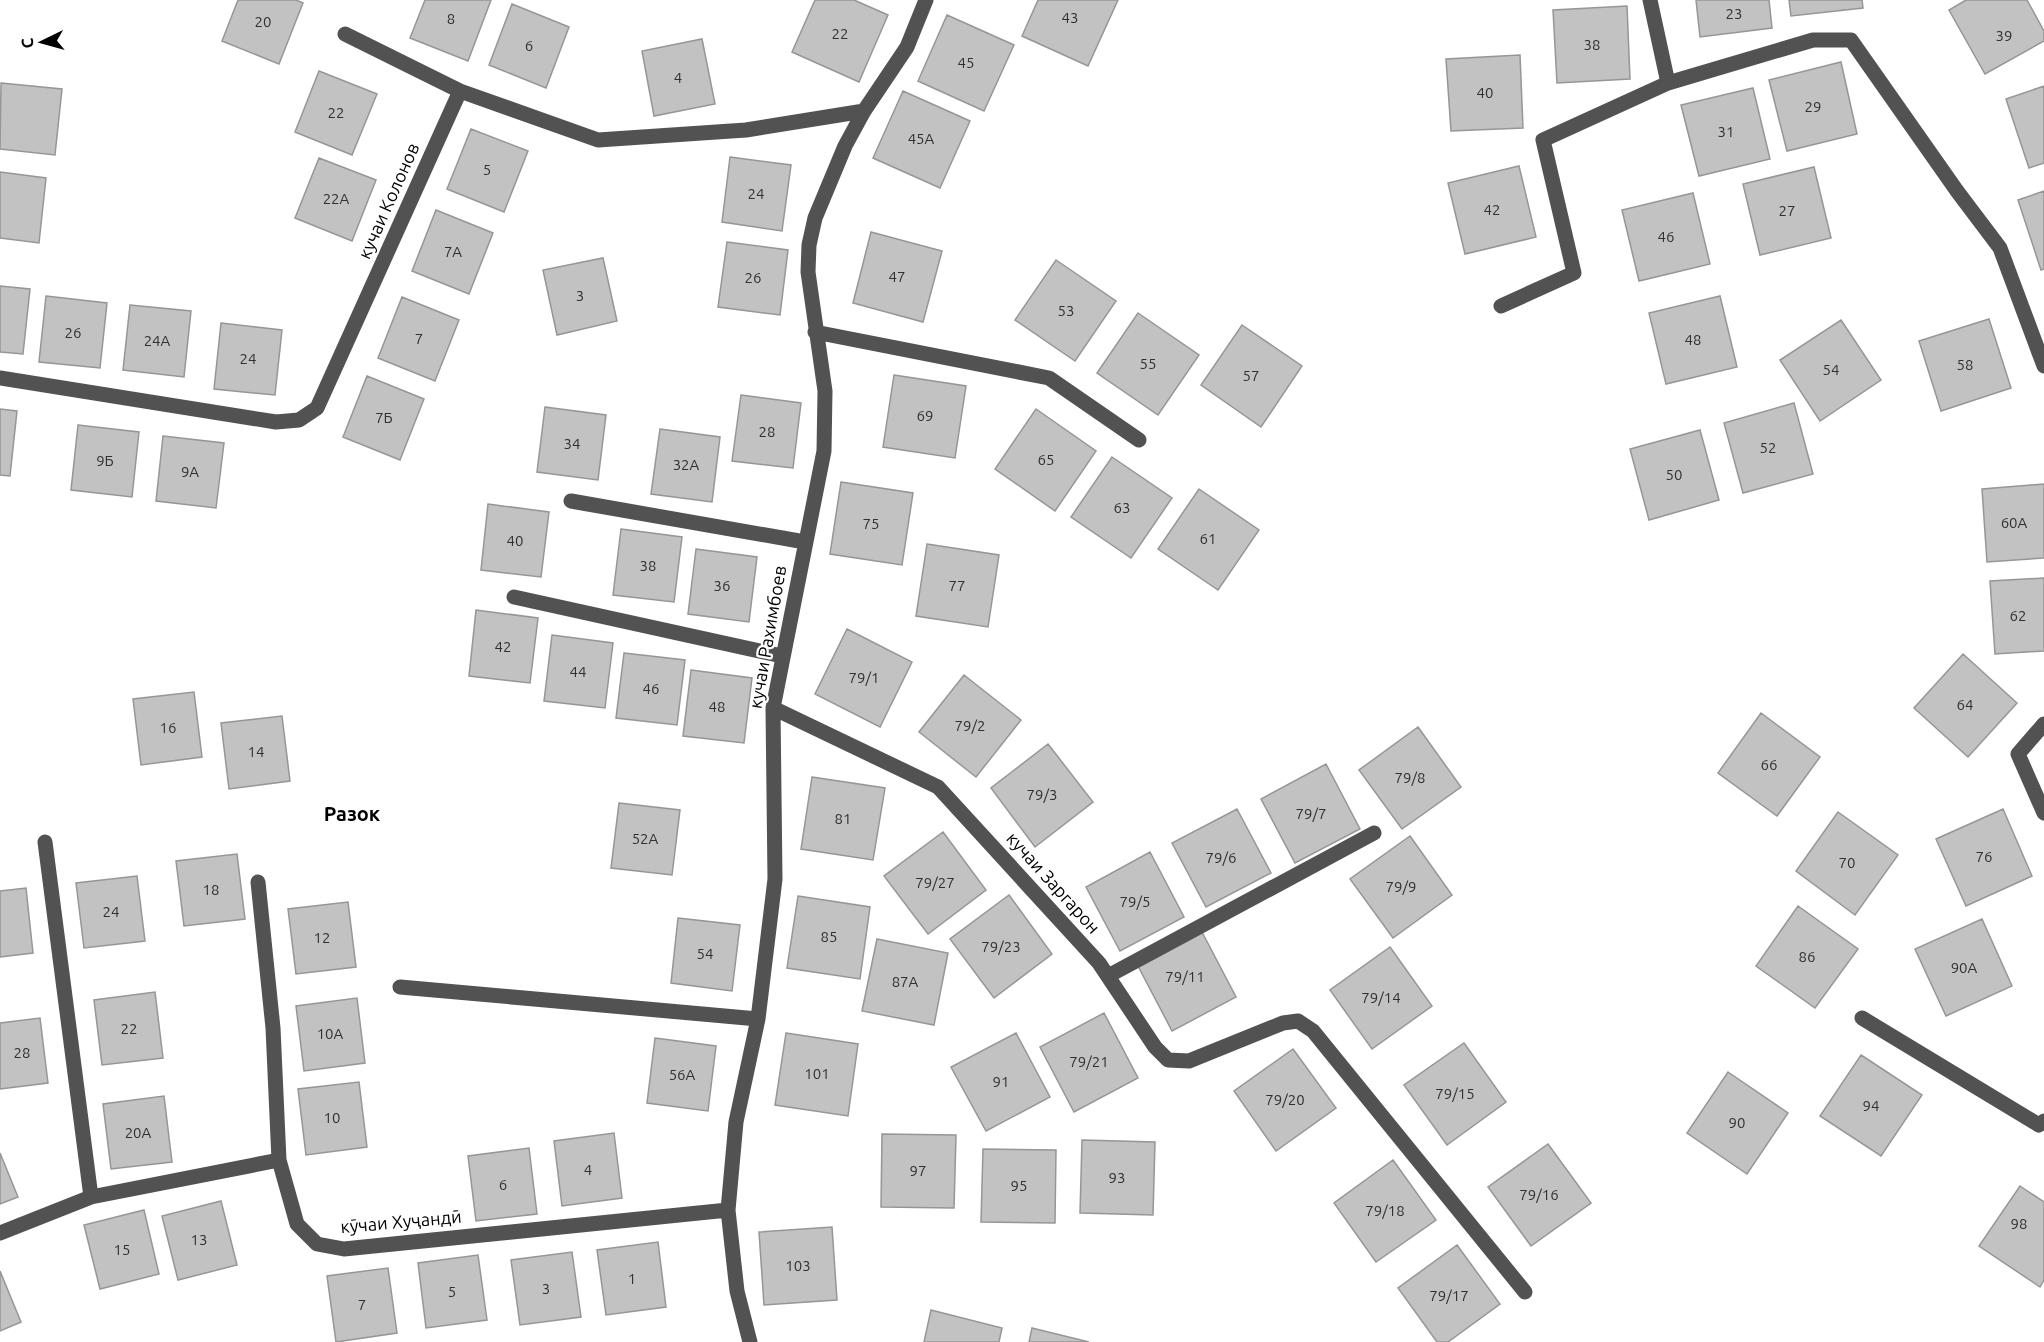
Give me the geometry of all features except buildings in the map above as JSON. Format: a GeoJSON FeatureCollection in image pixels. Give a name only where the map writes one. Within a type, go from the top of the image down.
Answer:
{"type":"FeatureCollection","features":[{"type":"Feature","properties":{"kind":"street","name":"кучаи Рахимбоев"},"geometry":{"type":"LineString","coordinates":[[750,1342],[737,1291],[728,1210],[736,1122],[758,1019],[775,879],[773,708],[824,451],[825,392],[808,272],[809,245],[815,218],[845,146],[864,111],[907,47],[926,0]]}},
{"type":"Feature","properties":{"kind":"street"},"geometry":{"type":"LineString","coordinates":[[1650,0],[1668,83]]}},
{"type":"Feature","properties":{"kind":"street"},"geometry":{"type":"LineString","coordinates":[[345,34],[460,91],[598,140],[746,130],[864,111]]}},
{"type":"Feature","properties":{"kind":"street"},"geometry":{"type":"LineString","coordinates":[[1502,306],[1574,273],[1543,140],[1668,83],[1813,40],[1851,40],[2000,248],[2044,366]]}},
{"type":"Feature","properties":{"kind":"street","name":"кучаи Колонов"},"geometry":{"type":"LineString","coordinates":[[0,378],[276,422],[299,420],[317,408],[460,91]]}},
{"type":"Feature","properties":{"kind":"street"},"geometry":{"type":"LineString","coordinates":[[815,332],[1049,378],[1139,440]]}},
{"type":"Feature","properties":{"kind":"street"},"geometry":{"type":"LineString","coordinates":[[571,501],[805,542]]}},
{"type":"Feature","properties":{"kind":"street"},"geometry":{"type":"LineString","coordinates":[[513,597],[782,656]]}},
{"type":"Feature","properties":{"kind":"street","name":"кучаи Заргарон"},"geometry":{"type":"LineString","coordinates":[[773,708],[938,787],[1100,963],[1155,1047],[1168,1060],[1189,1061],[1283,1023],[1298,1020],[1313,1031],[1525,1292]]}},
{"type":"Feature","properties":{"kind":"street"},"geometry":{"type":"LineString","coordinates":[[2044,724],[2018,754],[2044,813]]}},
{"type":"Feature","properties":{"kind":"street"},"geometry":{"type":"LineString","coordinates":[[1108,976],[1374,833]]}},
{"type":"Feature","properties":{"kind":"street"},"geometry":{"type":"LineString","coordinates":[[45,842],[91,1197]]}},
{"type":"Feature","properties":{"kind":"street","name":"кӯчаи Хуҷандӣ"},"geometry":{"type":"LineString","coordinates":[[258,882],[273,1028],[279,1160],[297,1224],[317,1244],[344,1249],[728,1210]]}},
{"type":"Feature","properties":{"kind":"street"},"geometry":{"type":"LineString","coordinates":[[400,987],[758,1019]]}},
{"type":"Feature","properties":{"kind":"street"},"geometry":{"type":"LineString","coordinates":[[1862,1018],[2039,1125],[2044,1121]]}},
{"type":"Feature","properties":{"kind":"street"},"geometry":{"type":"LineString","coordinates":[[0,1233],[91,1197],[279,1160]]}},
{"type":"Feature","properties":{"kind":"district","name":"Разок"},"geometry":{"type":"Point","coordinates":[352,814]}}]}
